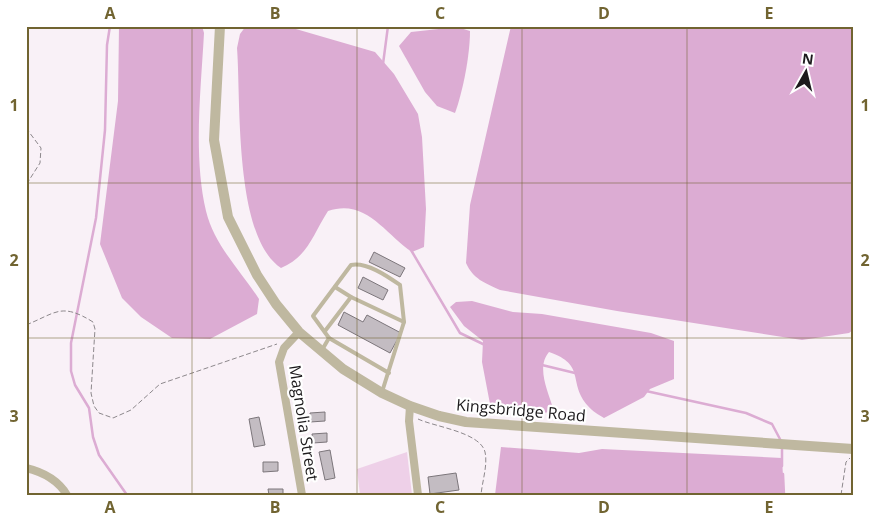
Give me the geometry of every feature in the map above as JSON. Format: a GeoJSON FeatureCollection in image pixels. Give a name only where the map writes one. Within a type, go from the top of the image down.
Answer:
{"type":"FeatureCollection","features":[{"type":"Feature","properties":{"kind":"street","name":"Kingsbridge Road"},"geometry":{"type":"LineString","coordinates":[[220,26],[214,140],[228,216],[257,275],[276,304],[299,332],[320,352],[350,374],[382,393],[410,406],[440,416],[482,424],[853,449]]}},
{"type":"Feature","properties":{"kind":"street","name":"Magnolia Street"},"geometry":{"type":"LineString","coordinates":[[299,332],[284,348],[279,362],[302,495]]}},
{"type":"Feature","properties":{"kind":"street"},"geometry":{"type":"LineString","coordinates":[[410,406],[409,421],[418,495]]}},
{"type":"Feature","properties":{"kind":"street"},"geometry":{"type":"LineString","coordinates":[[26,468],[43,474],[60,484],[67,495]]}},
{"type":"Feature","properties":{"kind":"lane"},"geometry":{"type":"LineString","coordinates":[[382,393],[389,373],[404,322],[400,285],[358,264],[351,265],[314,316],[329,338],[389,373]]}},
{"type":"Feature","properties":{"kind":"lane"},"geometry":{"type":"LineString","coordinates":[[335,287],[351,297],[404,322]]}},
{"type":"Feature","properties":{"kind":"lane"},"geometry":{"type":"LineString","coordinates":[[325,331],[351,297]]}},
{"type":"Feature","properties":{"kind":"lane"},"geometry":{"type":"LineString","coordinates":[[320,352],[329,338]]}},
{"type":"Feature","properties":{"kind":"path"},"geometry":{"type":"LineString","coordinates":[[26,128],[40,148],[40,163],[26,185]]}},
{"type":"Feature","properties":{"kind":"path"},"geometry":{"type":"LineString","coordinates":[[26,325],[54,311],[64,309],[90,320],[95,326],[92,400],[96,410],[107,417],[123,415],[160,384],[222,361],[269,347],[281,340]]}},
{"type":"Feature","properties":{"kind":"path"},"geometry":{"type":"LineString","coordinates":[[269,347],[273,350]]}},
{"type":"Feature","properties":{"kind":"path"},"geometry":{"type":"LineString","coordinates":[[415,418],[467,435],[480,442],[485,453],[481,495]]}},
{"type":"Feature","properties":{"kind":"path"},"geometry":{"type":"LineString","coordinates":[[841,495],[846,462],[853,457]]}},
{"type":"Feature","properties":{"kind":"shaded area"},"geometry":{"type":"Polygon","coordinates":[[[119,26],[202,26],[204,33],[199,145],[202,190],[206,211],[215,235],[259,299],[257,314],[210,339],[172,338],[141,317],[122,298],[100,244],[118,101],[119,26]]]}},
{"type":"Feature","properties":{"kind":"shaded area"},"geometry":{"type":"Polygon","coordinates":[[[246,26],[289,27],[375,52],[394,74],[418,114],[422,137],[426,209],[424,247],[412,252],[374,220],[353,209],[341,208],[328,211],[304,251],[290,263],[281,268],[266,252],[255,228],[247,199],[243,167],[237,48],[240,34],[246,26]]]}},
{"type":"Feature","properties":{"kind":"shaded area"},"geometry":{"type":"Polygon","coordinates":[[[511,26],[853,26],[853,330],[849,333],[802,340],[617,311],[500,290],[476,277],[466,263],[470,205],[511,26]]]}},
{"type":"Feature","properties":{"kind":"shaded area"},"geometry":{"type":"Polygon","coordinates":[[[457,27],[470,31],[466,73],[455,113],[437,106],[425,92],[399,46],[411,32],[457,27]]]}},
{"type":"Feature","properties":{"kind":"shaded area"},"geometry":{"type":"Polygon","coordinates":[[[472,301],[513,312],[542,314],[651,333],[674,341],[674,379],[650,389],[644,397],[604,418],[591,410],[582,397],[573,368],[561,357],[549,352],[545,358],[543,372],[553,408],[551,412],[541,413],[490,404],[482,362],[483,341],[464,326],[450,307],[456,302],[472,301]]]}},
{"type":"Feature","properties":{"kind":"shaded area"},"geometry":{"type":"Polygon","coordinates":[[[501,447],[579,453],[602,449],[782,458],[784,495],[495,495],[501,447]]]}},
{"type":"Feature","properties":{"kind":"shaded area"},"geometry":{"type":"Polygon","coordinates":[[[407,452],[412,495],[360,495],[357,469],[407,452]]]}},
{"type":"Feature","properties":{"kind":"building"},"geometry":{"type":"Polygon","coordinates":[[[374,252],[405,268],[400,277],[369,262],[374,252]]]}},
{"type":"Feature","properties":{"kind":"building"},"geometry":{"type":"Polygon","coordinates":[[[363,277],[388,290],[383,300],[358,288],[363,277]]]}},
{"type":"Feature","properties":{"kind":"building"},"geometry":{"type":"Polygon","coordinates":[[[344,312],[363,322],[367,315],[401,333],[390,353],[338,325],[344,312]]]}},
{"type":"Feature","properties":{"kind":"building"},"geometry":{"type":"Polygon","coordinates":[[[325,412],[325,421],[310,422],[310,413],[325,412]]]}},
{"type":"Feature","properties":{"kind":"building"},"geometry":{"type":"Polygon","coordinates":[[[259,417],[265,445],[254,447],[249,419],[259,417]]]}},
{"type":"Feature","properties":{"kind":"building"},"geometry":{"type":"Polygon","coordinates":[[[327,433],[327,442],[313,443],[312,434],[327,433]]]}},
{"type":"Feature","properties":{"kind":"building"},"geometry":{"type":"Polygon","coordinates":[[[330,450],[335,478],[325,480],[319,452],[330,450]]]}},
{"type":"Feature","properties":{"kind":"building"},"geometry":{"type":"Polygon","coordinates":[[[263,462],[278,462],[278,471],[263,472],[263,462]]]}},
{"type":"Feature","properties":{"kind":"building"},"geometry":{"type":"Polygon","coordinates":[[[456,473],[459,490],[430,494],[428,477],[456,473]]]}},
{"type":"Feature","properties":{"kind":"building"},"geometry":{"type":"Polygon","coordinates":[[[268,489],[283,489],[283,495],[269,495],[268,489]]]}},
{"type":"Feature","properties":{"kind":"waterway"},"geometry":{"type":"LineString","coordinates":[[110,26],[107,45],[105,130],[96,218],[71,343],[71,371],[75,385],[89,408],[93,437],[99,455],[127,495]]}},
{"type":"Feature","properties":{"kind":"waterway"},"geometry":{"type":"LineString","coordinates":[[383,64],[388,26]]}},
{"type":"Feature","properties":{"kind":"waterway"},"geometry":{"type":"LineString","coordinates":[[411,250],[460,333],[485,345]]}},
{"type":"Feature","properties":{"kind":"waterway"},"geometry":{"type":"LineString","coordinates":[[542,365],[575,373]]}},
{"type":"Feature","properties":{"kind":"waterway"},"geometry":{"type":"LineString","coordinates":[[646,391],[746,413],[772,424],[781,441]]}},
{"type":"Feature","properties":{"kind":"waterway"},"geometry":{"type":"LineString","coordinates":[[782,446],[782,466]]}},
{"type":"Feature","properties":{"kind":"waterway"},"geometry":{"type":"LineString","coordinates":[[783,474],[784,495]]}}]}
